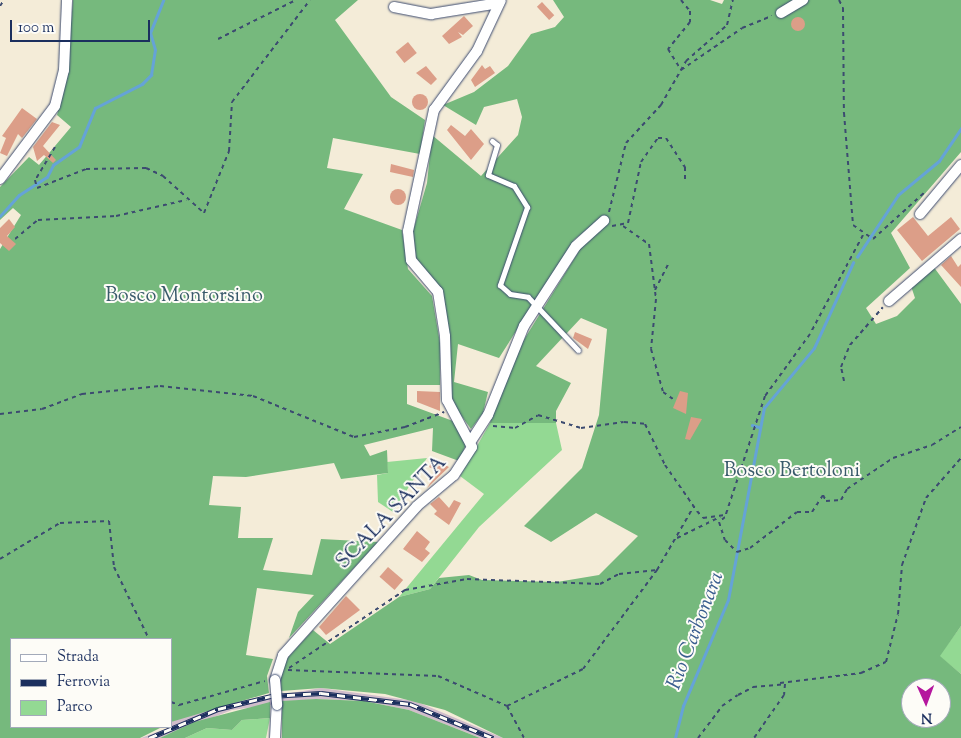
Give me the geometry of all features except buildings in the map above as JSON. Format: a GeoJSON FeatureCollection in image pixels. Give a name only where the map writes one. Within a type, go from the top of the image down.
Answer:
{"type":"FeatureCollection","features":[{"type":"Feature","properties":{"kind":"street"},"geometry":{"type":"LineString","coordinates":[[0,179],[55,106],[64,70],[68,0]]}},
{"type":"Feature","properties":{"kind":"street"},"geometry":{"type":"LineString","coordinates":[[781,13],[803,0]]}},
{"type":"Feature","properties":{"kind":"street"},"geometry":{"type":"LineString","coordinates":[[394,7],[431,14],[500,2]]}},
{"type":"Feature","properties":{"kind":"street"},"geometry":{"type":"LineString","coordinates":[[471,441],[451,409],[440,301],[408,252],[426,145],[434,110],[477,51],[500,2]]}},
{"type":"Feature","properties":{"kind":"street"},"geometry":{"type":"LineString","coordinates":[[920,214],[961,165]]}},
{"type":"Feature","properties":{"kind":"street","name":"SCALA SANTA"},"geometry":{"type":"LineString","coordinates":[[274,678],[292,644],[417,506],[462,465],[471,441],[483,426],[508,356],[576,246],[602,224]]}},
{"type":"Feature","properties":{"kind":"street"},"geometry":{"type":"LineString","coordinates":[[889,301],[961,239]]}},
{"type":"Feature","properties":{"kind":"street"},"geometry":{"type":"LineString","coordinates":[[274,678],[277,705],[275,738]]}},
{"type":"Feature","properties":{"kind":"lane"},"geometry":{"type":"LineString","coordinates":[[492,142],[497,145],[488,174],[514,186],[527,208],[498,280],[510,294],[528,297],[536,310],[578,350]]}},
{"type":"Feature","properties":{"kind":"path"},"geometry":{"type":"LineString","coordinates":[[0,6],[4,0]]}},
{"type":"Feature","properties":{"kind":"path"},"geometry":{"type":"LineString","coordinates":[[218,39],[296,0]]}},
{"type":"Feature","properties":{"kind":"path"},"geometry":{"type":"LineString","coordinates":[[55,147],[35,180],[37,188],[76,171],[146,168],[163,176],[186,200],[204,213],[229,150],[232,102],[310,0]]}},
{"type":"Feature","properties":{"kind":"path"},"geometry":{"type":"LineString","coordinates":[[681,0],[690,11],[690,22],[668,49],[681,70]]}},
{"type":"Feature","properties":{"kind":"path"},"geometry":{"type":"LineString","coordinates":[[673,399],[663,392],[651,349],[655,290],[649,244],[623,226],[602,224],[618,185],[626,144],[661,105],[681,70],[727,24],[733,0]]}},
{"type":"Feature","properties":{"kind":"path"},"geometry":{"type":"LineString","coordinates":[[839,0],[843,8],[849,213],[853,225],[863,234],[873,238],[915,198],[932,188]]}},
{"type":"Feature","properties":{"kind":"path"},"geometry":{"type":"LineString","coordinates":[[681,70],[742,28],[781,13]]}},
{"type":"Feature","properties":{"kind":"path"},"geometry":{"type":"LineString","coordinates":[[623,226],[637,196],[642,162],[658,138],[666,138],[685,167],[685,180]]}},
{"type":"Feature","properties":{"kind":"path"},"geometry":{"type":"LineString","coordinates":[[15,239],[38,220],[116,216],[186,200]]}},
{"type":"Feature","properties":{"kind":"path"},"geometry":{"type":"LineString","coordinates":[[863,234],[810,334],[765,396],[756,420],[756,430],[725,515],[719,522],[725,540],[737,552],[741,552],[797,512],[812,512],[823,495],[826,501],[841,500],[847,489],[893,458],[932,444],[961,427]]}},
{"type":"Feature","properties":{"kind":"path"},"geometry":{"type":"LineString","coordinates":[[655,290],[668,264]]}},
{"type":"Feature","properties":{"kind":"path"},"geometry":{"type":"LineString","coordinates":[[844,381],[841,367],[850,345],[889,301]]}},
{"type":"Feature","properties":{"kind":"path"},"geometry":{"type":"LineString","coordinates":[[0,414],[42,409],[82,394],[160,386],[220,389],[263,398],[292,415],[362,438],[451,409]]}},
{"type":"Feature","properties":{"kind":"path"},"geometry":{"type":"LineString","coordinates":[[483,426],[515,428],[538,415],[581,428],[624,422],[645,424],[665,465],[703,518],[725,515]]}},
{"type":"Feature","properties":{"kind":"path"},"geometry":{"type":"LineString","coordinates":[[698,738],[722,706],[753,687],[861,673],[886,662],[898,614],[902,565],[926,498],[961,458]]}},
{"type":"Feature","properties":{"kind":"path"},"geometry":{"type":"LineString","coordinates":[[507,706],[583,669],[657,570],[694,506]]}},
{"type":"Feature","properties":{"kind":"path"},"geometry":{"type":"LineString","coordinates":[[676,539],[725,515]]}},
{"type":"Feature","properties":{"kind":"path"},"geometry":{"type":"LineString","coordinates":[[0,559],[60,523],[109,521],[114,567],[149,638]]}},
{"type":"Feature","properties":{"kind":"path"},"geometry":{"type":"LineString","coordinates":[[172,702],[179,705],[274,678],[405,590],[467,579],[511,584],[600,584],[619,574],[657,570]]}},
{"type":"Feature","properties":{"kind":"path"},"geometry":{"type":"LineString","coordinates":[[286,670],[438,676],[507,706],[524,738]]}},
{"type":"Feature","properties":{"kind":"path"},"geometry":{"type":"LineString","coordinates":[[754,738],[784,695],[785,684],[780,683]]}},
{"type":"Feature","properties":{"kind":"shaded area"},"geometry":{"type":"Polygon","coordinates":[[[321,688],[415,701],[503,738],[480,738],[409,710],[364,701],[316,699],[232,710],[160,738],[141,738],[172,728],[172,722],[189,714],[225,704],[321,688]]]}},
{"type":"Feature","properties":{"kind":"green space","name":"Bosco Montorsino"},"geometry":{"type":"Polygon","coordinates":[[[73,0],[358,0],[335,20],[391,97],[425,120],[420,154],[333,138],[327,168],[363,174],[344,209],[402,230],[408,269],[432,296],[440,343],[440,385],[407,385],[407,404],[453,421],[465,437],[465,447],[459,461],[432,451],[433,428],[364,445],[370,456],[387,450],[388,473],[341,479],[334,463],[246,477],[213,476],[209,505],[241,507],[238,538],[273,538],[263,570],[312,575],[321,539],[378,542],[289,638],[298,612],[314,595],[257,588],[246,655],[273,659],[267,676],[269,693],[172,722],[172,638],[10,638],[10,728],[160,728],[140,738],[0,738],[0,249],[21,215],[13,208],[0,220],[0,187],[29,157],[39,165],[71,127],[57,115],[66,80],[73,0]]]}},
{"type":"Feature","properties":{"kind":"green space","name":"Bosco Bertoloni"},"geometry":{"type":"Polygon","coordinates":[[[553,0],[710,0],[722,4],[724,0],[961,0],[961,152],[891,233],[910,268],[866,308],[876,324],[897,316],[915,298],[911,286],[933,266],[961,304],[961,626],[940,656],[961,674],[961,738],[503,738],[445,710],[385,694],[321,688],[281,691],[281,665],[313,630],[330,644],[399,597],[430,589],[439,578],[469,575],[482,580],[557,582],[599,575],[638,536],[596,513],[551,542],[524,526],[582,468],[599,415],[607,329],[581,318],[536,366],[571,383],[556,411],[556,423],[490,423],[512,359],[582,246],[609,219],[601,218],[574,240],[499,358],[458,344],[454,382],[488,392],[483,413],[471,429],[455,407],[449,387],[450,340],[443,291],[416,258],[413,231],[427,183],[432,135],[481,176],[518,135],[522,117],[517,99],[484,107],[476,125],[443,105],[474,92],[508,66],[531,34],[555,27],[564,17],[553,0]]]}},
{"type":"Feature","properties":{"kind":"green space"},"geometry":{"type":"Polygon","coordinates":[[[490,423],[556,423],[562,450],[479,527],[430,589],[399,597],[484,494],[460,476],[490,423]]]}},
{"type":"Feature","properties":{"kind":"green space"},"geometry":{"type":"Polygon","coordinates":[[[427,458],[393,512],[378,502],[377,475],[388,473],[387,462],[427,458]]]}},
{"type":"Feature","properties":{"kind":"green space"},"geometry":{"type":"Polygon","coordinates":[[[961,626],[961,674],[939,656],[961,626]]]}},
{"type":"Feature","properties":{"kind":"green space"},"geometry":{"type":"Polygon","coordinates":[[[316,699],[364,701],[409,710],[480,738],[282,738],[282,701],[316,699]]]}},
{"type":"Feature","properties":{"kind":"green space"},"geometry":{"type":"Polygon","coordinates":[[[270,702],[270,718],[242,720],[232,730],[207,728],[185,738],[160,738],[194,722],[270,702]]]}},
{"type":"Feature","properties":{"kind":"green space"},"geometry":{"type":"Polygon","coordinates":[[[270,718],[266,738],[185,738],[207,728],[232,730],[242,720],[270,718]]]}},
{"type":"Feature","properties":{"kind":"waterway"},"geometry":{"type":"LineString","coordinates":[[0,216],[19,195],[47,177],[53,165],[79,147],[95,108],[142,84],[151,75],[155,50],[150,33],[163,0]]}},
{"type":"Feature","properties":{"kind":"waterway","name":"Rio Carbonara"},"geometry":{"type":"LineString","coordinates":[[857,257],[898,195],[939,161],[961,128]]}},
{"type":"Feature","properties":{"kind":"waterway","name":"Rio Carbonara"},"geometry":{"type":"LineString","coordinates":[[675,738],[683,706],[728,600],[764,408],[814,348],[853,263]]}},
{"type":"Feature","properties":{"kind":"waterway"},"geometry":{"type":"LineString","coordinates":[[752,425],[759,427]]}},
{"type":"Feature","properties":{"kind":"railway"},"geometry":{"type":"LineString","coordinates":[[149,738],[218,709],[271,696],[321,693],[410,704],[493,738]]}}]}
